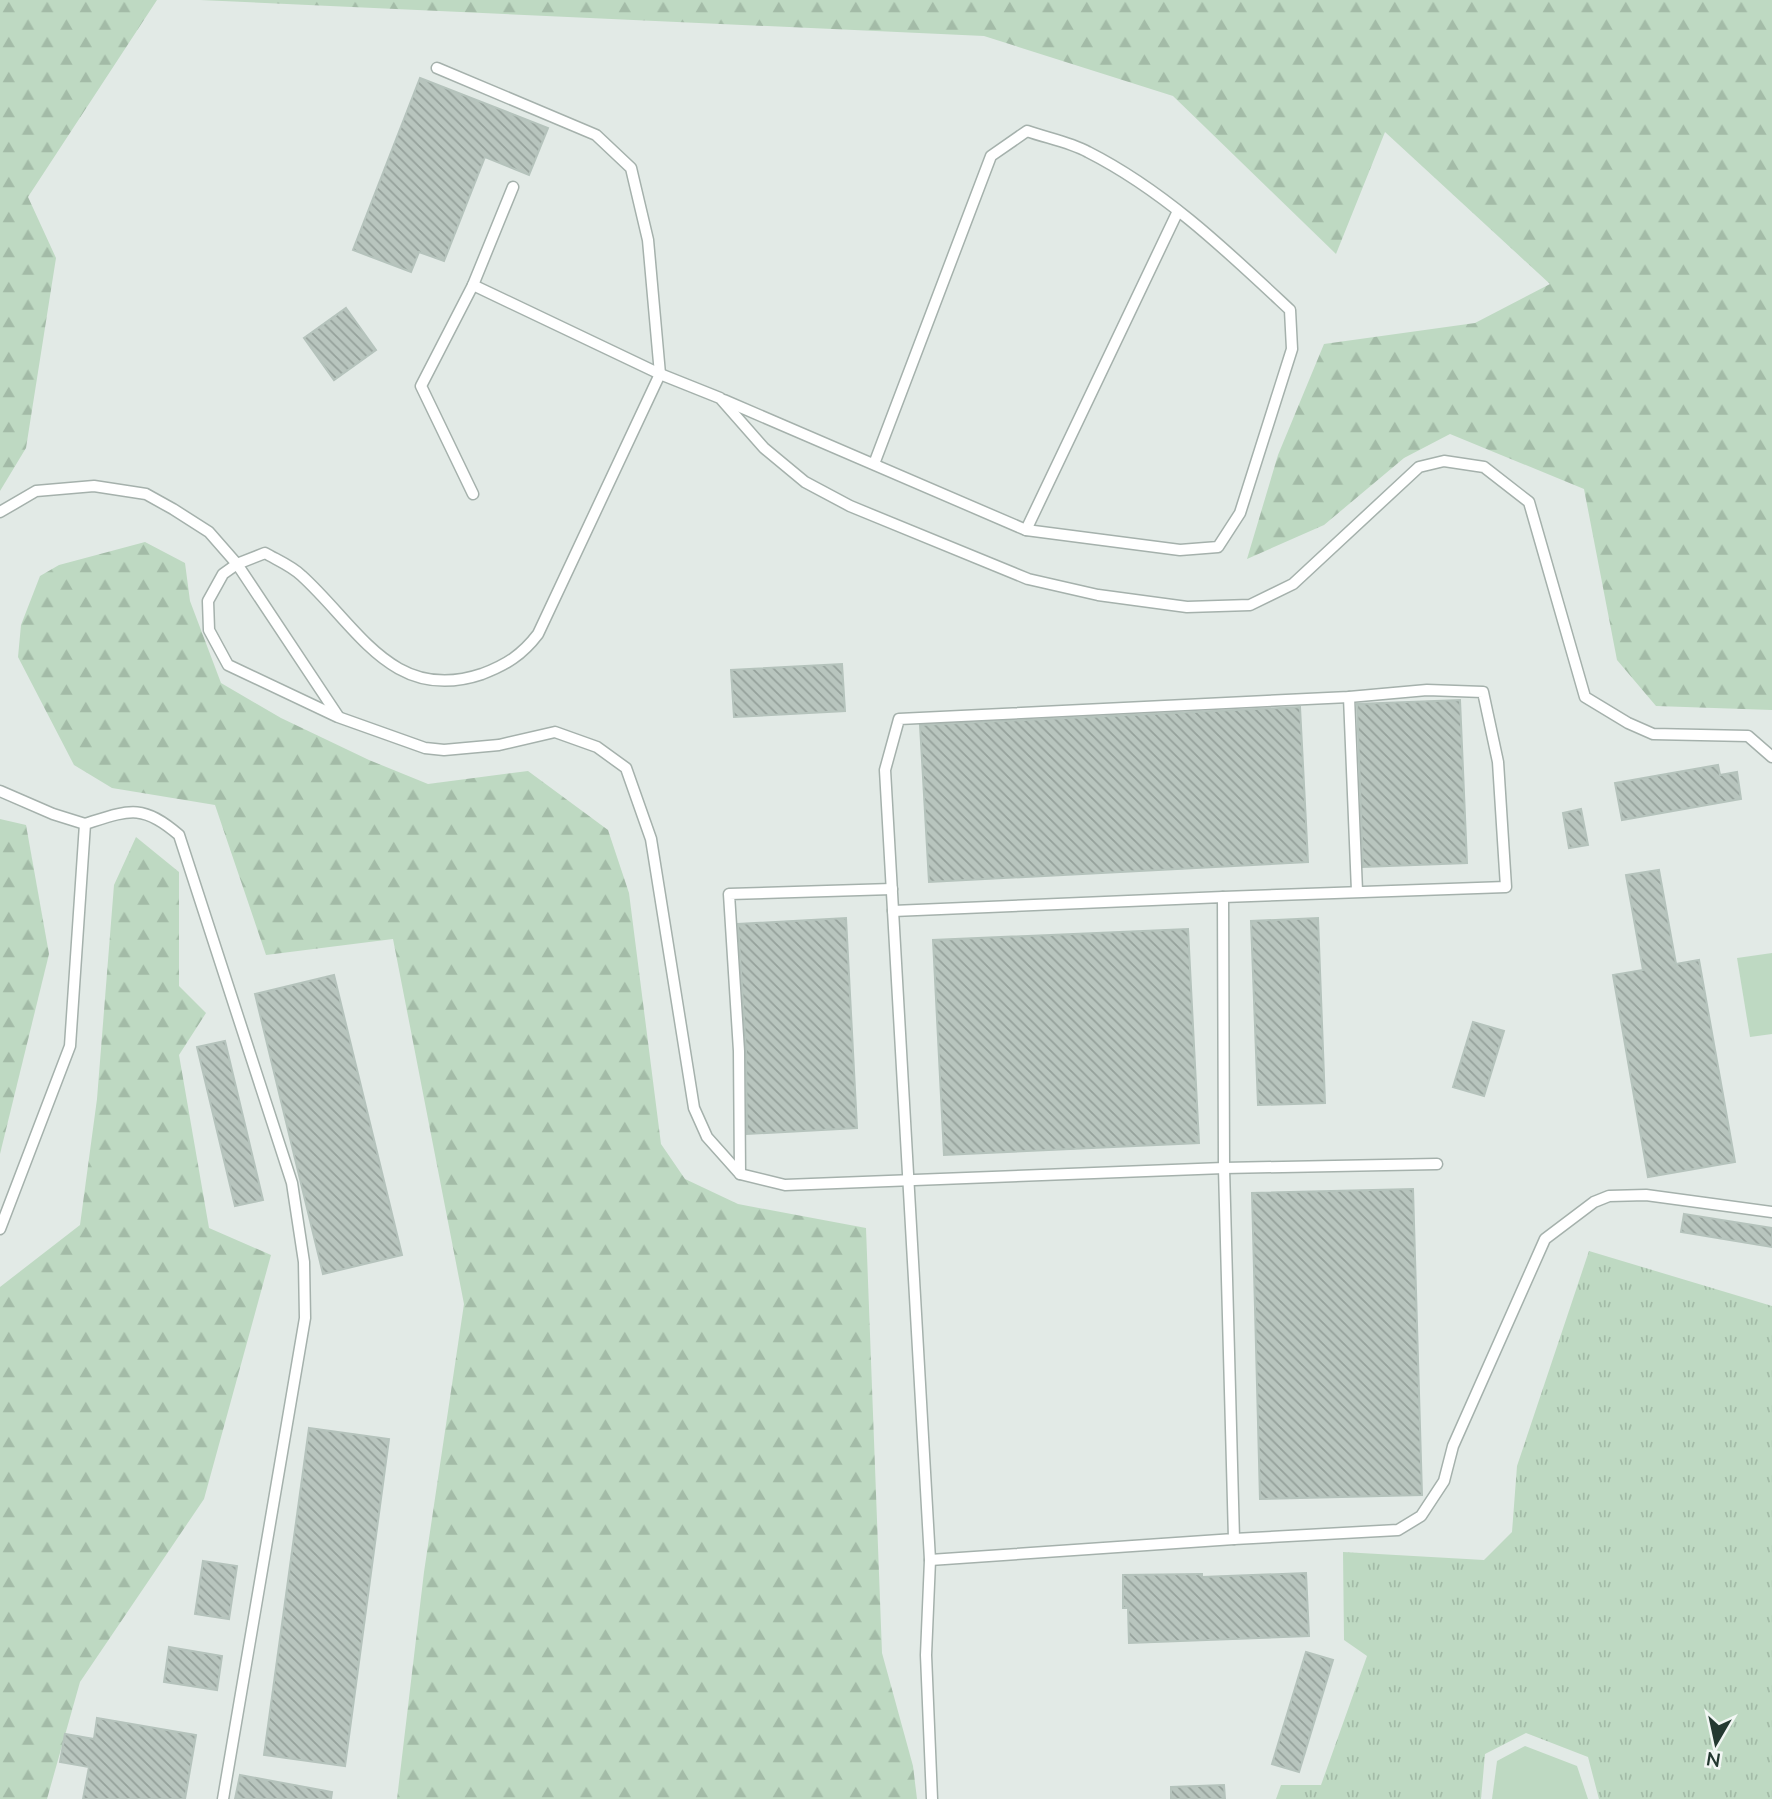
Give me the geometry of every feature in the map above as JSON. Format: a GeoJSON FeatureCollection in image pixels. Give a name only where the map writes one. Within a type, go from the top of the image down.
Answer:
{"type":"FeatureCollection","features":[{"type":"Feature","properties":{"kind":"lane"},"geometry":{"type":"LineString","coordinates":[[437,68],[596,135],[631,168],[648,240],[660,374],[538,634],[527,649],[507,665],[460,681],[405,675],[375,652],[299,573],[265,553],[237,564],[223,574],[208,601],[209,631],[228,665],[338,717],[425,748],[444,750],[499,745],[555,732],[597,747],[626,768],[651,839],[694,1108],[707,1137],[740,1174],[785,1185],[1224,1168],[1437,1164]]}},
{"type":"Feature","properties":{"kind":"lane"},"geometry":{"type":"LineString","coordinates":[[473,285],[660,374],[1026,530],[1180,550],[1218,547],[1240,513],[1292,349],[1290,310],[1160,195],[1087,151],[1027,131],[991,156],[874,464]]}},
{"type":"Feature","properties":{"kind":"lane"},"geometry":{"type":"LineString","coordinates":[[473,494],[421,386],[473,285],[513,187]]}},
{"type":"Feature","properties":{"kind":"lane"},"geometry":{"type":"LineString","coordinates":[[1026,530],[1178,211]]}},
{"type":"Feature","properties":{"kind":"lane"},"geometry":{"type":"LineString","coordinates":[[720,398],[764,448],[805,482],[850,506],[1028,579],[1097,595],[1187,607],[1250,605],[1293,584],[1419,467],[1444,461],[1484,467],[1529,502],[1585,697],[1628,723],[1653,734],[1748,736],[1772,757]]}},
{"type":"Feature","properties":{"kind":"lane"},"geometry":{"type":"LineString","coordinates":[[0,512],[36,491],[94,486],[146,494],[209,532],[237,564],[338,717]]}},
{"type":"Feature","properties":{"kind":"lane"},"geometry":{"type":"LineString","coordinates":[[893,911],[1506,887],[1498,762],[1483,692],[1427,690],[1349,697],[899,719],[885,770],[908,1179],[930,1560],[926,1655],[932,1799]]}},
{"type":"Feature","properties":{"kind":"lane"},"geometry":{"type":"LineString","coordinates":[[1349,697],[1357,891]]}},
{"type":"Feature","properties":{"kind":"lane"},"geometry":{"type":"LineString","coordinates":[[0,791],[85,824],[129,810],[159,817],[179,835],[292,1183],[304,1262],[306,1318],[223,1799]]}},
{"type":"Feature","properties":{"kind":"lane"},"geometry":{"type":"LineString","coordinates":[[0,1229],[70,1046],[85,824]]}},
{"type":"Feature","properties":{"kind":"lane"},"geometry":{"type":"LineString","coordinates":[[740,1174],[739,1051],[729,894],[892,889]]}},
{"type":"Feature","properties":{"kind":"lane"},"geometry":{"type":"LineString","coordinates":[[1223,897],[1224,1168],[1234,1539]]}},
{"type":"Feature","properties":{"kind":"lane"},"geometry":{"type":"LineString","coordinates":[[930,1560],[1398,1530],[1422,1516],[1444,1481],[1453,1446],[1545,1239],[1594,1202],[1609,1196],[1646,1195],[1772,1212]]}},
{"type":"Feature","properties":{"kind":"green space"},"geometry":{"type":"Polygon","coordinates":[[[0,0],[157,0],[28,197],[56,258],[26,448],[0,491],[0,0]]]}},
{"type":"Feature","properties":{"kind":"green space"},"geometry":{"type":"Polygon","coordinates":[[[200,0],[1772,0],[1772,710],[1656,706],[1617,660],[1584,489],[1450,434],[1404,458],[1324,525],[1247,559],[1278,455],[1324,344],[1475,323],[1550,284],[1385,132],[1336,254],[1173,96],[984,36],[200,0]]]}},
{"type":"Feature","properties":{"kind":"green space"},"geometry":{"type":"Polygon","coordinates":[[[145,542],[185,563],[190,601],[221,683],[281,718],[369,760],[428,784],[528,771],[608,830],[629,893],[661,1144],[685,1179],[738,1204],[866,1228],[882,1653],[913,1766],[917,1799],[397,1799],[424,1572],[464,1304],[393,939],[266,955],[215,805],[112,788],[74,765],[18,657],[21,625],[40,576],[59,565],[145,542]]]}},
{"type":"Feature","properties":{"kind":"green space"},"geometry":{"type":"Polygon","coordinates":[[[0,819],[26,825],[49,954],[0,1154],[0,819]]]}},
{"type":"Feature","properties":{"kind":"green space"},"geometry":{"type":"Polygon","coordinates":[[[136,837],[179,872],[179,986],[206,1013],[179,1055],[209,1228],[271,1255],[204,1499],[80,1682],[47,1799],[0,1799],[0,1287],[80,1225],[97,1099],[114,885],[136,837]]]}},
{"type":"Feature","properties":{"kind":"green space"},"geometry":{"type":"Polygon","coordinates":[[[1772,953],[1772,1034],[1750,1037],[1737,958],[1772,953]]]}},
{"type":"Feature","properties":{"kind":"green space"},"geometry":{"type":"Polygon","coordinates":[[[1589,1251],[1772,1306],[1772,1799],[1599,1799],[1588,1757],[1526,1733],[1485,1754],[1481,1799],[1276,1799],[1281,1785],[1321,1785],[1367,1656],[1344,1640],[1343,1552],[1484,1560],[1512,1532],[1517,1466],[1589,1251]]]}},
{"type":"Feature","properties":{"kind":"green space"},"geometry":{"type":"Polygon","coordinates":[[[1525,1746],[1577,1766],[1588,1799],[1492,1799],[1497,1761],[1525,1746]]]}},
{"type":"Feature","properties":{"kind":"building"},"geometry":{"type":"Polygon","coordinates":[[[420,78],[548,128],[529,175],[485,157],[444,261],[419,252],[411,272],[353,250],[420,78]]]}},
{"type":"Feature","properties":{"kind":"building"},"geometry":{"type":"Polygon","coordinates":[[[346,308],[376,350],[334,380],[304,338],[346,308]]]}},
{"type":"Feature","properties":{"kind":"building"},"geometry":{"type":"Polygon","coordinates":[[[842,664],[845,711],[734,717],[731,670],[842,664]]]}},
{"type":"Feature","properties":{"kind":"building"},"geometry":{"type":"Polygon","coordinates":[[[1460,700],[1467,863],[1363,867],[1357,704],[1460,700]]]}},
{"type":"Feature","properties":{"kind":"building"},"geometry":{"type":"Polygon","coordinates":[[[1300,707],[1308,862],[929,882],[920,725],[1300,707]]]}},
{"type":"Feature","properties":{"kind":"building"},"geometry":{"type":"Polygon","coordinates":[[[1718,765],[1720,775],[1737,772],[1741,799],[1622,820],[1615,783],[1718,765]]]}},
{"type":"Feature","properties":{"kind":"building"},"geometry":{"type":"Polygon","coordinates":[[[1581,809],[1588,845],[1569,848],[1563,813],[1581,809]]]}},
{"type":"Feature","properties":{"kind":"building"},"geometry":{"type":"Polygon","coordinates":[[[1659,870],[1676,964],[1699,960],[1735,1162],[1648,1177],[1613,975],[1643,970],[1626,875],[1659,870]]]}},
{"type":"Feature","properties":{"kind":"building"},"geometry":{"type":"Polygon","coordinates":[[[846,918],[857,1128],[747,1134],[746,1051],[738,924],[846,918]]]}},
{"type":"Feature","properties":{"kind":"building"},"geometry":{"type":"Polygon","coordinates":[[[1318,918],[1325,1103],[1258,1105],[1251,921],[1318,918]]]}},
{"type":"Feature","properties":{"kind":"building"},"geometry":{"type":"Polygon","coordinates":[[[1188,929],[1199,1143],[944,1155],[933,940],[1188,929]]]}},
{"type":"Feature","properties":{"kind":"building"},"geometry":{"type":"Polygon","coordinates":[[[334,975],[402,1255],[323,1274],[255,994],[334,975]]]}},
{"type":"Feature","properties":{"kind":"building"},"geometry":{"type":"Polygon","coordinates":[[[1473,1022],[1504,1031],[1484,1096],[1453,1087],[1473,1022]]]}},
{"type":"Feature","properties":{"kind":"building"},"geometry":{"type":"Polygon","coordinates":[[[225,1041],[263,1200],[235,1206],[197,1047],[225,1041]]]}},
{"type":"Feature","properties":{"kind":"building"},"geometry":{"type":"Polygon","coordinates":[[[1413,1189],[1422,1495],[1260,1499],[1252,1193],[1413,1189]]]}},
{"type":"Feature","properties":{"kind":"building"},"geometry":{"type":"Polygon","coordinates":[[[1684,1214],[1772,1228],[1772,1247],[1681,1232],[1684,1214]]]}},
{"type":"Feature","properties":{"kind":"building"},"geometry":{"type":"Polygon","coordinates":[[[309,1428],[389,1439],[345,1766],[264,1755],[309,1428]]]}},
{"type":"Feature","properties":{"kind":"building"},"geometry":{"type":"Polygon","coordinates":[[[203,1561],[237,1566],[229,1619],[195,1614],[203,1561]]]}},
{"type":"Feature","properties":{"kind":"building"},"geometry":{"type":"Polygon","coordinates":[[[1306,1573],[1309,1636],[1129,1643],[1128,1608],[1123,1608],[1123,1575],[1202,1574],[1202,1577],[1306,1573]]]}},
{"type":"Feature","properties":{"kind":"building"},"geometry":{"type":"Polygon","coordinates":[[[169,1647],[222,1656],[217,1690],[164,1682],[169,1647]]]}},
{"type":"Feature","properties":{"kind":"building"},"geometry":{"type":"Polygon","coordinates":[[[1306,1652],[1333,1660],[1299,1772],[1272,1764],[1306,1652]]]}},
{"type":"Feature","properties":{"kind":"building"},"geometry":{"type":"Polygon","coordinates":[[[97,1718],[196,1735],[185,1799],[83,1799],[89,1767],[60,1762],[65,1734],[94,1739],[97,1718]]]}},
{"type":"Feature","properties":{"kind":"building"},"geometry":{"type":"Polygon","coordinates":[[[240,1775],[332,1792],[331,1799],[235,1799],[240,1775]]]}},
{"type":"Feature","properties":{"kind":"building"},"geometry":{"type":"Polygon","coordinates":[[[1224,1785],[1225,1799],[1171,1799],[1171,1787],[1224,1785]]]}}]}
